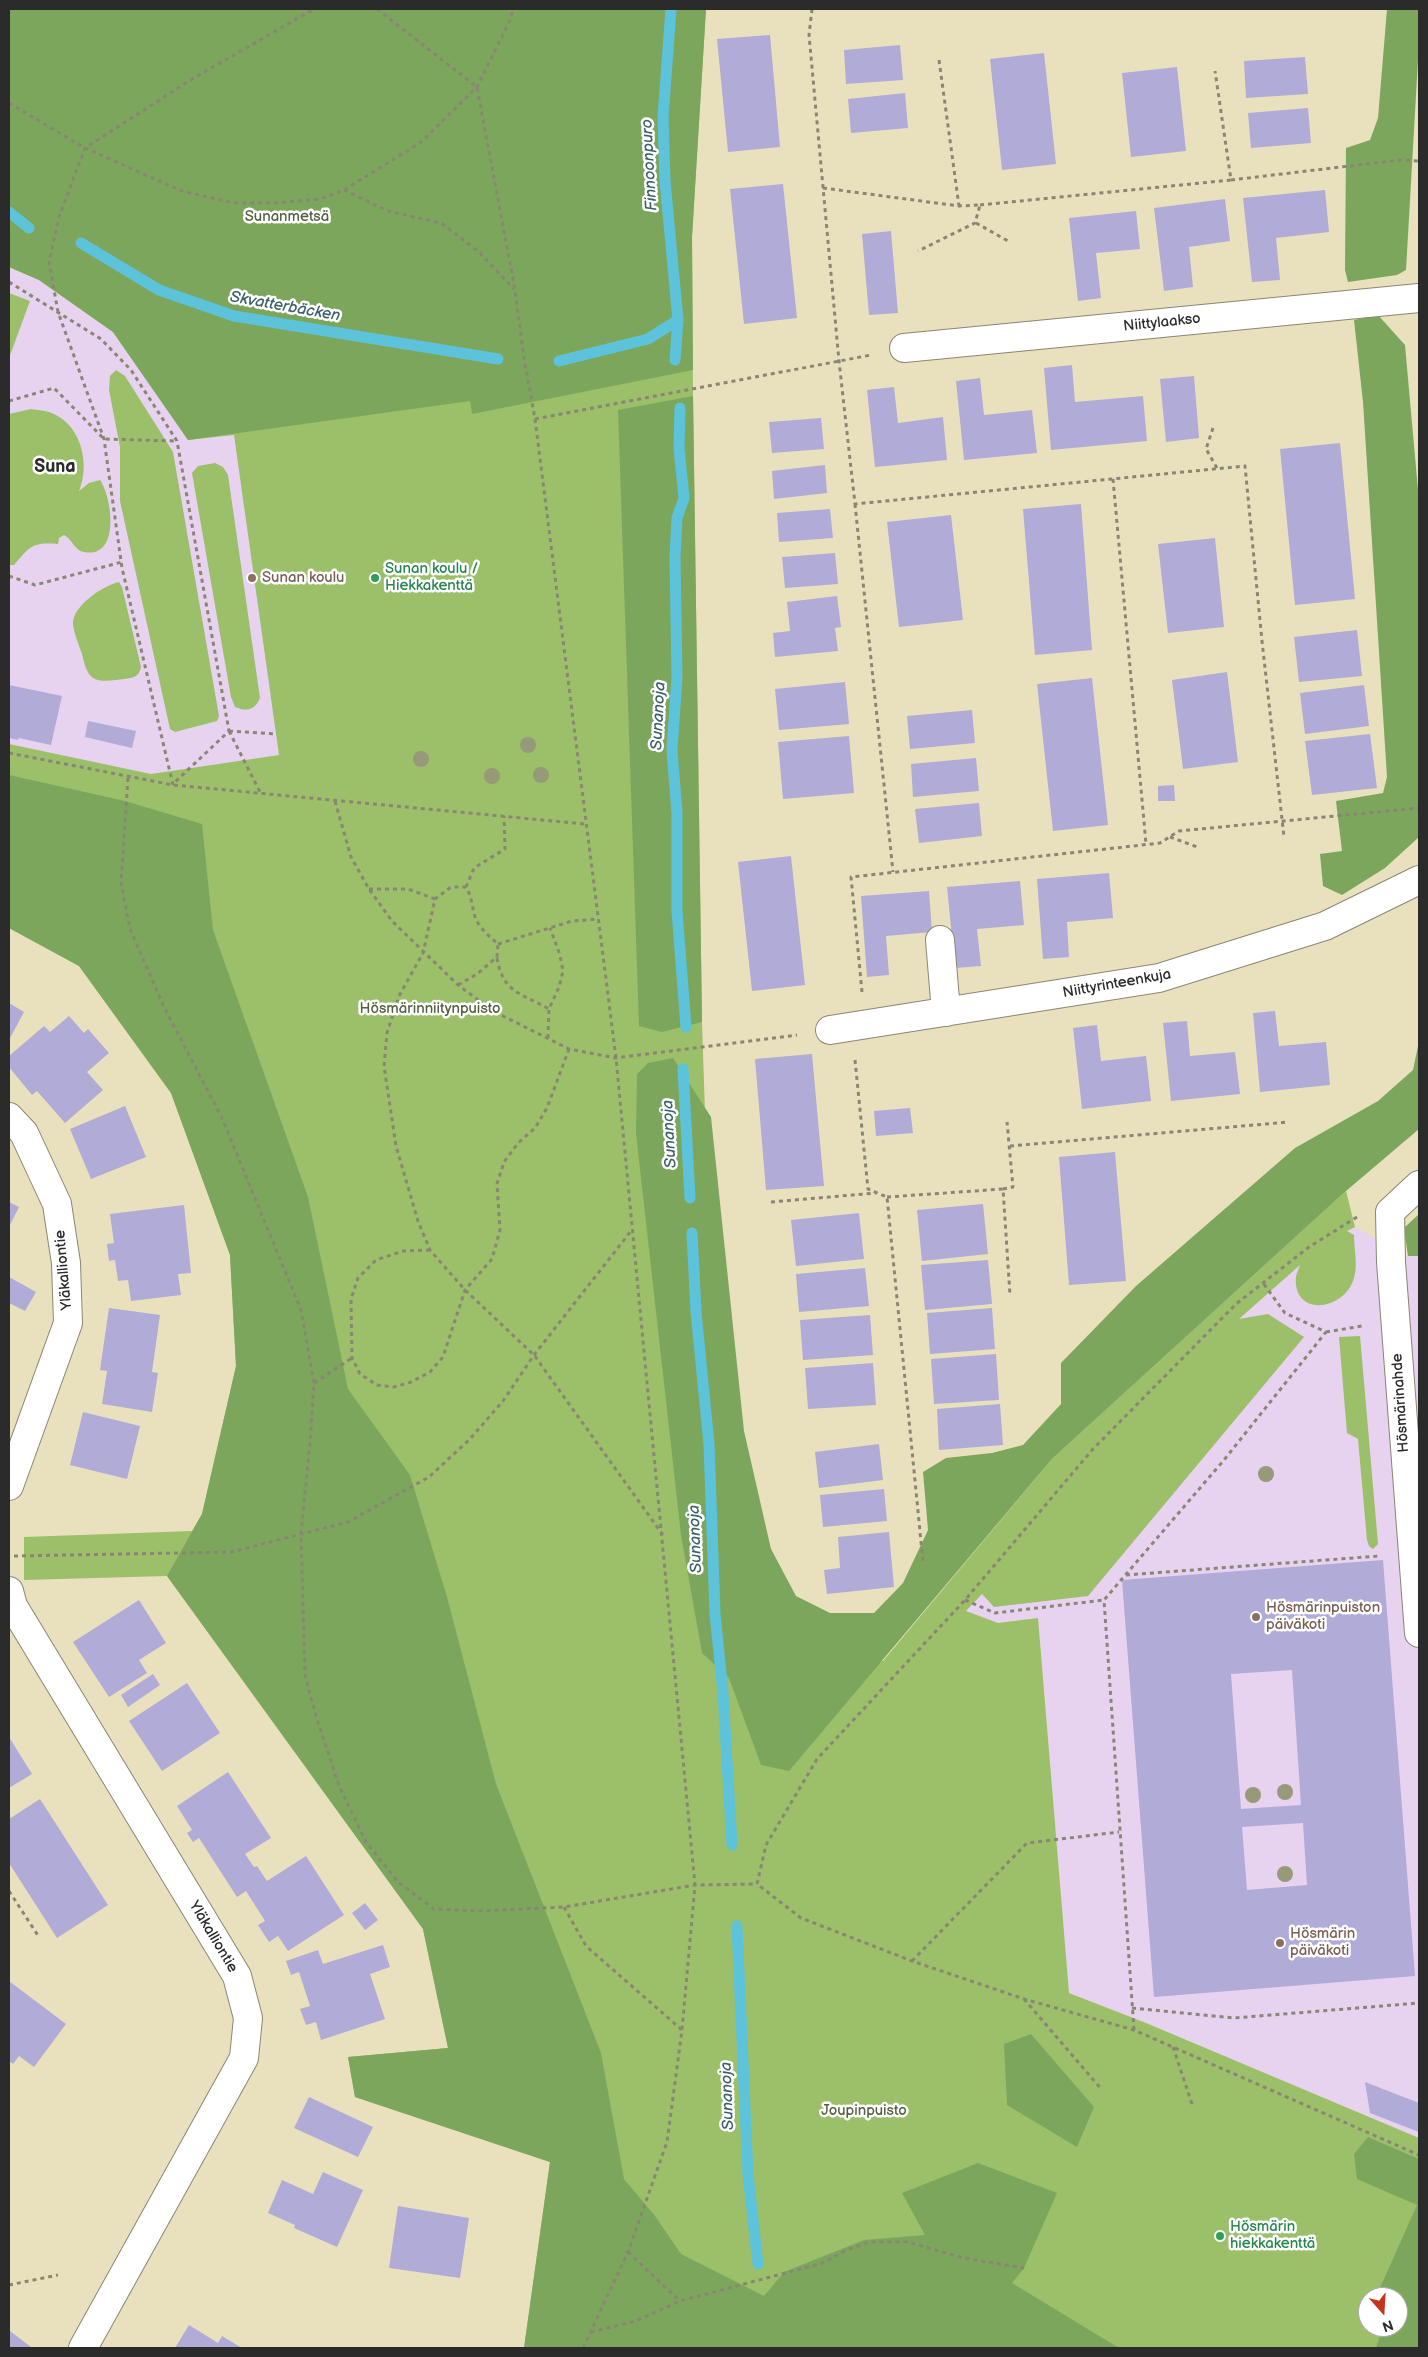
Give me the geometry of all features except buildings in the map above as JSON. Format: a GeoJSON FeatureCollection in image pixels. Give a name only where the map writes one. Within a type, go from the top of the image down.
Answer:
{"type":"FeatureCollection","features":[{"type":"Feature","properties":{"kind":"street","name":"Niittylaakso"},"geometry":{"type":"LineString","coordinates":[[904,348],[1419,298]]}},
{"type":"Feature","properties":{"kind":"street","name":"Niittyrinteenkuja"},"geometry":{"type":"LineString","coordinates":[[849,1027],[1159,978],[1326,926],[1419,880]]}},
{"type":"Feature","properties":{"kind":"street"},"geometry":{"type":"LineString","coordinates":[[940,940],[946,1012]]}},
{"type":"Feature","properties":{"kind":"street","name":"Yläkalliontie"},"geometry":{"type":"LineString","coordinates":[[9,1117],[24,1133],[57,1204],[66,1263],[68,1322],[9,1486]]}},
{"type":"Feature","properties":{"kind":"street"},"geometry":{"type":"LineString","coordinates":[[1390,1212],[1419,1185]]}},
{"type":"Feature","properties":{"kind":"street","name":"Hösmärinahde"},"geometry":{"type":"LineString","coordinates":[[1390,1212],[1390,1262],[1419,1633]]}},
{"type":"Feature","properties":{"kind":"street","name":"Yläkalliontie"},"geometry":{"type":"LineString","coordinates":[[9,1591],[18,1614],[236,1976],[248,2018],[244,2058],[84,2348]]}},
{"type":"Feature","properties":{"kind":"path"},"geometry":{"type":"LineString","coordinates":[[173,785],[122,562],[104,439],[58,312],[49,262],[59,218],[84,148],[192,80],[314,9]]}},
{"type":"Feature","properties":{"kind":"path"},"geometry":{"type":"LineString","coordinates":[[377,9],[477,87],[515,290],[523,352],[535,419],[616,1058],[631,1231],[663,1535],[695,1885],[682,2030],[666,2142],[628,2252],[583,2348]]}},
{"type":"Feature","properties":{"kind":"path"},"geometry":{"type":"LineString","coordinates":[[9,103],[84,148],[182,191],[234,203],[276,204],[320,198],[344,190],[420,143],[477,87],[510,20],[513,9]]}},
{"type":"Feature","properties":{"kind":"path"},"geometry":{"type":"LineString","coordinates":[[812,9],[809,35],[839,361],[893,872]]}},
{"type":"Feature","properties":{"kind":"path"},"geometry":{"type":"LineString","coordinates":[[939,60],[959,206]]}},
{"type":"Feature","properties":{"kind":"path"},"geometry":{"type":"LineString","coordinates":[[1215,71],[1231,180]]}},
{"type":"Feature","properties":{"kind":"path"},"geometry":{"type":"LineString","coordinates":[[824,188],[959,206],[1231,180],[1400,160],[1419,161]]}},
{"type":"Feature","properties":{"kind":"path"},"geometry":{"type":"LineString","coordinates":[[344,190],[388,211],[441,223],[479,252],[515,290]]}},
{"type":"Feature","properties":{"kind":"path"},"geometry":{"type":"LineString","coordinates":[[918,251],[975,223],[980,205]]}},
{"type":"Feature","properties":{"kind":"path"},"geometry":{"type":"LineString","coordinates":[[975,223],[1008,241]]}},
{"type":"Feature","properties":{"kind":"path"},"geometry":{"type":"LineString","coordinates":[[9,282],[101,339],[131,370],[177,441],[229,731],[260,794]]}},
{"type":"Feature","properties":{"kind":"path"},"geometry":{"type":"LineString","coordinates":[[535,419],[839,361]]}},
{"type":"Feature","properties":{"kind":"path"},"geometry":{"type":"LineString","coordinates":[[9,401],[54,388],[104,439],[177,441]]}},
{"type":"Feature","properties":{"kind":"path"},"geometry":{"type":"LineString","coordinates":[[1213,428],[1206,449],[1217,468]]}},
{"type":"Feature","properties":{"kind":"path"},"geometry":{"type":"LineString","coordinates":[[855,504],[1245,466],[1284,837]]}},
{"type":"Feature","properties":{"kind":"path"},"geometry":{"type":"LineString","coordinates":[[1113,479],[1146,844]]}},
{"type":"Feature","properties":{"kind":"path"},"geometry":{"type":"LineString","coordinates":[[9,576],[35,585],[122,562]]}},
{"type":"Feature","properties":{"kind":"path"},"geometry":{"type":"LineString","coordinates":[[173,785],[229,731],[276,734]]}},
{"type":"Feature","properties":{"kind":"path"},"geometry":{"type":"LineString","coordinates":[[9,753],[128,778],[173,785],[586,824]]}},
{"type":"Feature","properties":{"kind":"path"},"geometry":{"type":"LineString","coordinates":[[128,778],[121,883],[130,929],[164,1007],[222,1118],[301,1310],[314,1383],[301,1534],[305,1676],[339,1786],[366,1842],[398,1882],[434,1909],[480,1911],[564,1907],[695,1885],[757,1884],[801,1918],[912,1961],[1024,1999],[1134,2030],[1419,2155]]}},
{"type":"Feature","properties":{"kind":"path"},"geometry":{"type":"LineString","coordinates":[[335,801],[351,857],[369,889],[392,921],[458,985],[493,1010],[569,1049],[616,1058],[849,1027]]}},
{"type":"Feature","properties":{"kind":"path"},"geometry":{"type":"LineString","coordinates":[[1007,1122],[1013,1188],[887,1197],[868,1189],[849,1027],[851,877],[1160,843],[1179,831],[1419,808]]}},
{"type":"Feature","properties":{"kind":"path"},"geometry":{"type":"LineString","coordinates":[[466,887],[474,868],[505,848],[504,816]]}},
{"type":"Feature","properties":{"kind":"path"},"geometry":{"type":"LineString","coordinates":[[1170,837],[1200,848]]}},
{"type":"Feature","properties":{"kind":"path"},"geometry":{"type":"LineString","coordinates":[[466,887],[451,887],[435,899],[423,952],[399,996],[387,1033],[384,1066],[396,1146],[418,1221],[430,1250],[465,1290],[534,1355],[663,1535]]}},
{"type":"Feature","properties":{"kind":"path"},"geometry":{"type":"LineString","coordinates":[[466,887],[472,897],[479,924],[498,944],[497,957],[500,974],[511,989],[549,1009]]}},
{"type":"Feature","properties":{"kind":"path"},"geometry":{"type":"LineString","coordinates":[[369,889],[408,889],[435,899]]}},
{"type":"Feature","properties":{"kind":"path"},"geometry":{"type":"LineString","coordinates":[[498,944],[572,921],[598,919]]}},
{"type":"Feature","properties":{"kind":"path"},"geometry":{"type":"LineString","coordinates":[[548,1038],[549,1009],[559,987],[563,971],[560,955],[550,928]]}},
{"type":"Feature","properties":{"kind":"path"},"geometry":{"type":"LineString","coordinates":[[458,985],[477,974],[497,957]]}},
{"type":"Feature","properties":{"kind":"path"},"geometry":{"type":"LineString","coordinates":[[430,1250],[403,1251],[376,1260],[358,1278],[351,1299],[352,1358],[360,1374],[377,1385],[394,1387],[411,1382],[430,1372],[443,1357],[465,1290],[492,1258],[500,1230],[497,1184],[504,1162],[518,1143],[535,1128],[547,1108],[569,1049]]}},
{"type":"Feature","properties":{"kind":"path"},"geometry":{"type":"LineString","coordinates":[[1010,1146],[1288,1122]]}},
{"type":"Feature","properties":{"kind":"path"},"geometry":{"type":"LineString","coordinates":[[1003,1189],[1010,1295]]}},
{"type":"Feature","properties":{"kind":"path"},"geometry":{"type":"LineString","coordinates":[[771,1202],[876,1193]]}},
{"type":"Feature","properties":{"kind":"path"},"geometry":{"type":"LineString","coordinates":[[887,1197],[923,1562]]}},
{"type":"Feature","properties":{"kind":"path"},"geometry":{"type":"LineString","coordinates":[[757,1884],[766,1845],[817,1759],[966,1600],[1093,1449],[1236,1304],[1309,1247],[1367,1211],[1390,1212]]}},
{"type":"Feature","properties":{"kind":"path"},"geometry":{"type":"LineString","coordinates":[[9,1556],[231,1552],[348,1522],[428,1478],[468,1440],[503,1401],[534,1355],[631,1231]]}},
{"type":"Feature","properties":{"kind":"path"},"geometry":{"type":"LineString","coordinates":[[1263,1283],[1285,1313],[1326,1332],[1367,1325]]}},
{"type":"Feature","properties":{"kind":"path"},"geometry":{"type":"LineString","coordinates":[[966,1600],[995,1613],[1104,1600],[1224,1460],[1326,1332]]}},
{"type":"Feature","properties":{"kind":"path"},"geometry":{"type":"LineString","coordinates":[[314,1383],[352,1358]]}},
{"type":"Feature","properties":{"kind":"path"},"geometry":{"type":"LineString","coordinates":[[1126,1575],[1389,1555]]}},
{"type":"Feature","properties":{"kind":"path"},"geometry":{"type":"LineString","coordinates":[[1104,1600],[1134,2030]]}},
{"type":"Feature","properties":{"kind":"path"},"geometry":{"type":"LineString","coordinates":[[912,1961],[1027,1843],[1119,1832]]}},
{"type":"Feature","properties":{"kind":"path"},"geometry":{"type":"LineString","coordinates":[[9,1891],[39,1937]]}},
{"type":"Feature","properties":{"kind":"path"},"geometry":{"type":"LineString","coordinates":[[564,1907],[586,1946],[682,2030]]}},
{"type":"Feature","properties":{"kind":"path"},"geometry":{"type":"LineString","coordinates":[[1024,1999],[1102,2090]]}},
{"type":"Feature","properties":{"kind":"path"},"geometry":{"type":"LineString","coordinates":[[1132,2008],[1234,2018],[1419,2003]]}},
{"type":"Feature","properties":{"kind":"path"},"geometry":{"type":"LineString","coordinates":[[1173,2046],[1193,2108]]}},
{"type":"Feature","properties":{"kind":"path"},"geometry":{"type":"LineString","coordinates":[[590,2332],[636,2321],[680,2301],[823,2263],[846,2250],[870,2242],[908,2242],[963,2258],[1024,2268]]}},
{"type":"Feature","properties":{"kind":"path"},"geometry":{"type":"LineString","coordinates":[[628,2252],[680,2301]]}},
{"type":"Feature","properties":{"kind":"path"},"geometry":{"type":"LineString","coordinates":[[9,2286],[58,2275]]}},
{"type":"Feature","properties":{"kind":"shaded area","name":"Sunan koulu"},"geometry":{"type":"Polygon","coordinates":[[[9,267],[39,280],[113,332],[188,440],[234,435],[516,722],[151,774],[125,801],[9,775],[9,267]]]}},
{"type":"Feature","properties":{"kind":"shaded area"},"geometry":{"type":"Polygon","coordinates":[[[1355,1227],[1407,1256],[1419,1256],[1419,1415],[1417,1415],[1419,1443],[1419,2138],[1146,2023],[1069,1993],[1038,1618],[998,1623],[966,1611],[1238,1320],[1301,1264],[1345,1232],[1355,1227]]]}},
{"type":"Feature","properties":{"kind":"green space","name":"Hösmärinniitynpuisto"},"geometry":{"type":"Polygon","coordinates":[[[9,9],[706,9],[692,237],[693,396],[702,1022],[723,1656],[883,1661],[1052,1459],[1346,1191],[1355,1227],[1347,1231],[1354,1235],[1356,1262],[1354,1278],[1349,1289],[1341,1298],[1331,1303],[1310,1304],[1302,1299],[1297,1289],[1296,1276],[1300,1265],[1239,1319],[1268,1314],[1304,1337],[1088,1596],[994,1607],[982,1594],[966,1611],[998,1623],[1038,1618],[1069,1993],[1146,2023],[1419,2138],[1419,2348],[524,2348],[550,2162],[355,2097],[348,2057],[448,2048],[423,1929],[167,1576],[24,1580],[24,1537],[192,1531],[202,1514],[236,1366],[230,1255],[171,1093],[79,966],[9,928],[9,744],[151,774],[279,755],[234,435],[188,440],[113,332],[39,280],[9,267],[9,9]]]}},
{"type":"Feature","properties":{"kind":"green space","name":"Sunanmetsä"},"geometry":{"type":"Polygon","coordinates":[[[9,9],[706,9],[692,237],[693,370],[472,414],[470,401],[188,440],[113,332],[39,280],[9,267],[9,9]]]}},
{"type":"Feature","properties":{"kind":"green space"},"geometry":{"type":"Polygon","coordinates":[[[1387,9],[1419,9],[1419,43],[1406,270],[1397,275],[1348,282],[1345,270],[1346,148],[1370,140],[1378,118],[1387,9]]]}},
{"type":"Feature","properties":{"kind":"green space"},"geometry":{"type":"Polygon","coordinates":[[[9,293],[30,301],[9,358],[9,293]]]}},
{"type":"Feature","properties":{"kind":"green space"},"geometry":{"type":"Polygon","coordinates":[[[1378,315],[1405,345],[1419,501],[1419,837],[1385,868],[1342,895],[1323,886],[1320,854],[1342,851],[1336,801],[1383,793],[1387,777],[1363,402],[1354,320],[1378,315]]]}},
{"type":"Feature","properties":{"kind":"green space"},"geometry":{"type":"Polygon","coordinates":[[[116,370],[125,376],[173,452],[219,716],[217,721],[175,732],[170,729],[120,501],[120,447],[109,390],[110,376],[116,370]]]}},
{"type":"Feature","properties":{"kind":"green space"},"geometry":{"type":"Polygon","coordinates":[[[693,396],[702,1022],[662,1032],[639,1026],[618,410],[693,396]]]}},
{"type":"Feature","properties":{"kind":"green space"},"geometry":{"type":"Polygon","coordinates":[[[31,409],[54,414],[64,420],[71,428],[77,437],[83,459],[84,470],[79,491],[89,483],[100,480],[108,499],[110,525],[104,546],[96,552],[81,551],[64,535],[59,538],[58,544],[36,545],[28,550],[14,565],[9,565],[9,414],[31,409]]]}},
{"type":"Feature","properties":{"kind":"green space"},"geometry":{"type":"Polygon","coordinates":[[[215,463],[223,467],[228,475],[260,698],[256,705],[247,710],[235,707],[231,697],[192,473],[198,466],[215,463]]]}},
{"type":"Feature","properties":{"kind":"green space"},"geometry":{"type":"Polygon","coordinates":[[[119,582],[122,587],[141,667],[139,673],[133,677],[100,680],[93,678],[86,667],[74,632],[74,617],[90,597],[105,587],[119,582]]]}},
{"type":"Feature","properties":{"kind":"green space"},"geometry":{"type":"Polygon","coordinates":[[[9,775],[125,801],[202,824],[213,930],[308,1197],[348,1389],[410,1475],[447,1597],[496,1784],[601,2053],[624,2179],[655,2216],[681,2254],[764,2296],[784,2272],[864,2240],[925,2235],[902,2193],[978,2163],[1057,2193],[1024,2268],[1012,2283],[1119,2348],[524,2348],[550,2162],[355,2097],[348,2057],[448,2048],[423,1929],[167,1576],[202,1514],[236,1366],[230,1255],[171,1093],[79,966],[9,928],[9,775]]]}},
{"type":"Feature","properties":{"kind":"green space"},"geometry":{"type":"Polygon","coordinates":[[[1419,1041],[1419,1129],[1346,1191],[1052,1459],[789,1771],[761,1765],[729,1678],[702,1653],[681,1535],[636,1133],[637,1074],[648,1063],[673,1058],[711,1117],[744,1431],[771,1549],[796,1596],[830,1613],[874,1613],[903,1583],[928,1530],[923,1472],[946,1458],[992,1453],[1023,1445],[1061,1404],[1061,1363],[1136,1286],[1295,1148],[1378,1101],[1413,1070],[1419,1041]]]}},
{"type":"Feature","properties":{"kind":"green space"},"geometry":{"type":"Polygon","coordinates":[[[1419,1214],[1419,1256],[1408,1256],[1404,1228],[1419,1214]]]}},
{"type":"Feature","properties":{"kind":"green space"},"geometry":{"type":"Polygon","coordinates":[[[1360,1336],[1378,1544],[1373,1549],[1369,1546],[1367,1540],[1358,1439],[1347,1433],[1339,1337],[1360,1336]]]}},
{"type":"Feature","properties":{"kind":"green space"},"geometry":{"type":"Polygon","coordinates":[[[1031,2034],[1094,2107],[1077,2147],[1007,2105],[1004,2044],[1031,2034]]]}},
{"type":"Feature","properties":{"kind":"green space"},"geometry":{"type":"Polygon","coordinates":[[[1368,2137],[1419,2159],[1419,2348],[1376,2348],[1380,2337],[1408,2337],[1408,2287],[1380,2287],[1417,2205],[1357,2179],[1354,2154],[1368,2137]]]}},
{"type":"Feature","properties":{"kind":"waterway","name":"Finnoonpuro"},"geometry":{"type":"LineString","coordinates":[[671,9],[663,117],[665,181],[678,320],[675,360]]}},
{"type":"Feature","properties":{"kind":"waterway","name":"Skvatterbäcken"},"geometry":{"type":"LineString","coordinates":[[9,212],[29,228]]}},
{"type":"Feature","properties":{"kind":"waterway","name":"Skvatterbäcken"},"geometry":{"type":"LineString","coordinates":[[81,243],[159,290],[234,316],[498,359]]}},
{"type":"Feature","properties":{"kind":"waterway","name":"Skvatterbäcken"},"geometry":{"type":"LineString","coordinates":[[559,361],[648,339],[678,320]]}},
{"type":"Feature","properties":{"kind":"waterway","name":"Sunanoja"},"geometry":{"type":"LineString","coordinates":[[680,408],[679,448],[684,498],[677,518],[675,557],[677,677],[672,750],[677,813],[677,911],[686,1027]]}},
{"type":"Feature","properties":{"kind":"waterway","name":"Sunanoja"},"geometry":{"type":"LineString","coordinates":[[683,1069],[690,1198]]}},
{"type":"Feature","properties":{"kind":"waterway","name":"Sunanoja"},"geometry":{"type":"LineString","coordinates":[[692,1233],[696,1312],[709,1444],[715,1614],[723,1693],[732,1845]]}},
{"type":"Feature","properties":{"kind":"waterway","name":"Sunanoja"},"geometry":{"type":"LineString","coordinates":[[737,1926],[748,2175],[758,2264]]}},
{"type":"Feature","properties":{"kind":"place","name":"Sunan koulu"},"geometry":{"type":"Point","coordinates":[252,578]}},
{"type":"Feature","properties":{"kind":"place","name":"Sunan koulu / Hiekkakenttä"},"geometry":{"type":"Point","coordinates":[375,578]}},
{"type":"Feature","properties":{"kind":"place","name":"Hösmärinpuiston päiväkoti"},"geometry":{"type":"Point","coordinates":[1256,1617]}},
{"type":"Feature","properties":{"kind":"place","name":"Hösmärin päiväkoti"},"geometry":{"type":"Point","coordinates":[1280,1943]}},
{"type":"Feature","properties":{"kind":"place","name":"Hösmärin hiekkakenttä"},"geometry":{"type":"Point","coordinates":[1220,2236]}},
{"type":"Feature","properties":{"kind":"district","name":"Suna"},"geometry":{"type":"Point","coordinates":[55,467]}},
{"type":"Feature","properties":{"kind":"park label","name":"Joupinpuisto"},"geometry":{"type":"Point","coordinates":[864,2111]}}]}
